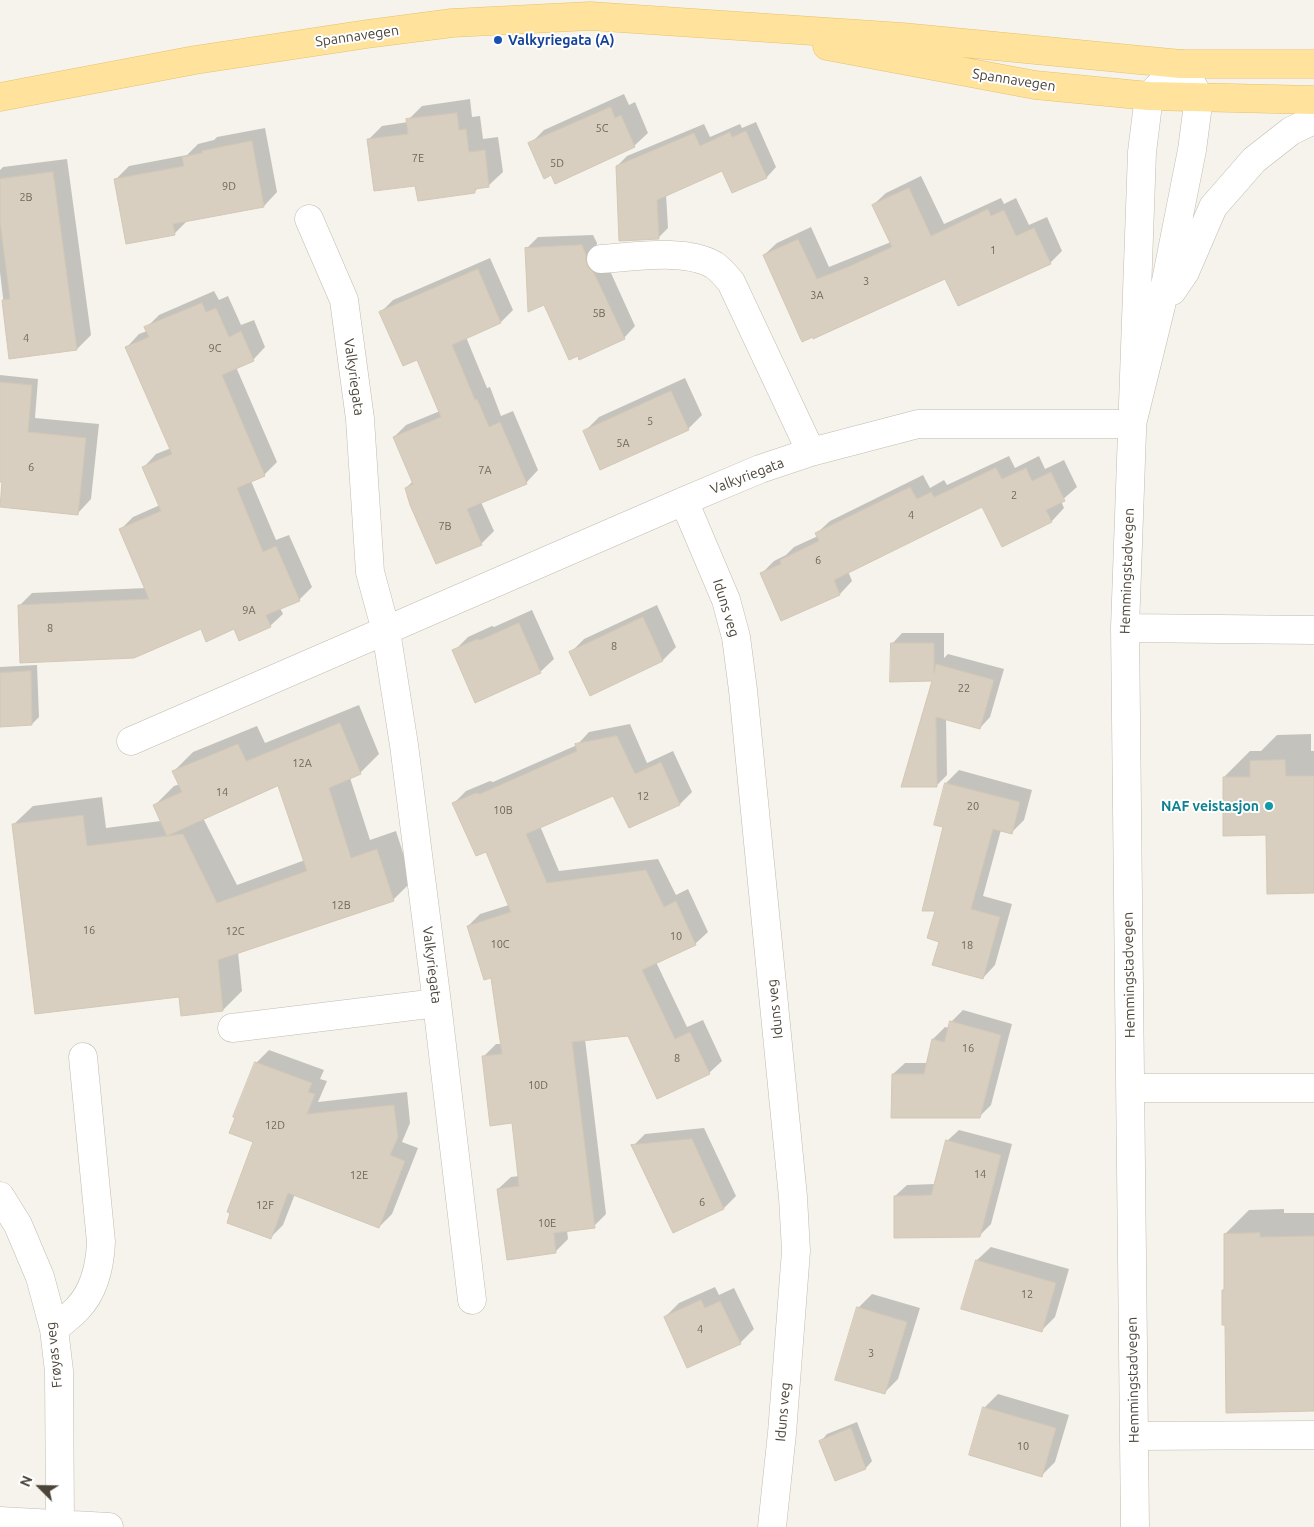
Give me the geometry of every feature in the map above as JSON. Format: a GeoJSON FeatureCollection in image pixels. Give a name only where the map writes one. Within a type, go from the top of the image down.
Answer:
{"type":"FeatureCollection","features":[{"type":"Feature","properties":{"kind":"main road","name":"Spannavegen"},"geometry":{"type":"LineString","coordinates":[[0,97],[195,60],[452,23],[590,16],[902,37],[1181,64],[1314,64]]}},
{"type":"Feature","properties":{"kind":"main road","name":"Spannavegen"},"geometry":{"type":"LineString","coordinates":[[717,25],[1035,85],[1149,96],[1314,100]]}},
{"type":"Feature","properties":{"kind":"street"},"geometry":{"type":"LineString","coordinates":[[1149,96],[1181,64],[1199,97]]}},
{"type":"Feature","properties":{"kind":"street","name":"Hemmingstadvegen"},"geometry":{"type":"LineString","coordinates":[[1135,1527],[1125,628],[1142,152],[1149,96]]}},
{"type":"Feature","properties":{"kind":"street","name":"Hemmingstadvegen"},"geometry":{"type":"LineString","coordinates":[[1132,424],[1161,306],[1192,150],[1199,97]]}},
{"type":"Feature","properties":{"kind":"street"},"geometry":{"type":"LineString","coordinates":[[1161,306],[1185,272],[1213,207],[1254,160],[1291,131],[1314,120]]}},
{"type":"Feature","properties":{"kind":"street","name":"Valkyriegata"},"geometry":{"type":"LineString","coordinates":[[308,219],[344,300],[360,419],[370,572],[386,630],[404,746],[472,1300]]}},
{"type":"Feature","properties":{"kind":"street"},"geometry":{"type":"LineString","coordinates":[[601,259],[671,254],[697,259],[714,265],[731,282],[811,452]]}},
{"type":"Feature","properties":{"kind":"street","name":"Valkyriegata"},"geometry":{"type":"LineString","coordinates":[[131,741],[684,501],[760,469],[811,452],[918,424],[1132,424]]}},
{"type":"Feature","properties":{"kind":"street","name":"Iduns veg"},"geometry":{"type":"LineString","coordinates":[[684,501],[726,600],[736,637],[743,690],[793,1197],[796,1251],[772,1527]]}},
{"type":"Feature","properties":{"kind":"street"},"geometry":{"type":"LineString","coordinates":[[1125,628],[1314,630]]}},
{"type":"Feature","properties":{"kind":"street"},"geometry":{"type":"LineString","coordinates":[[232,1028],[437,1003]]}},
{"type":"Feature","properties":{"kind":"street"},"geometry":{"type":"LineString","coordinates":[[54,1329],[79,1308],[94,1284],[100,1262],[101,1242],[83,1057]]}},
{"type":"Feature","properties":{"kind":"street"},"geometry":{"type":"LineString","coordinates":[[1130,1088],[1314,1088]]}},
{"type":"Feature","properties":{"kind":"street","name":"Frøyas veg"},"geometry":{"type":"LineString","coordinates":[[0,1196],[18,1225],[36,1269],[54,1329],[59,1371],[60,1524]]}},
{"type":"Feature","properties":{"kind":"street"},"geometry":{"type":"LineString","coordinates":[[1134,1436],[1314,1435]]}},
{"type":"Feature","properties":{"kind":"street"},"geometry":{"type":"LineString","coordinates":[[0,1520],[109,1527]]}},
{"type":"Feature","properties":{"kind":"building"},"geometry":{"type":"Polygon","coordinates":[[[611,107],[615,118],[621,115],[635,147],[555,184],[551,175],[544,179],[528,143],[611,107]]]}},
{"type":"Feature","properties":{"kind":"building"},"geometry":{"type":"Polygon","coordinates":[[[457,113],[459,130],[466,129],[469,152],[485,150],[489,187],[475,189],[475,193],[418,201],[415,186],[374,191],[367,139],[408,134],[406,119],[457,113]]]}},
{"type":"Feature","properties":{"kind":"building"},"geometry":{"type":"Polygon","coordinates":[[[746,131],[767,178],[732,193],[722,171],[657,200],[659,239],[619,241],[616,166],[694,133],[700,146],[730,132],[732,137],[746,131]]]}},
{"type":"Feature","properties":{"kind":"building"},"geometry":{"type":"Polygon","coordinates":[[[252,141],[264,207],[173,224],[175,235],[126,244],[114,179],[184,166],[182,157],[252,141]]]}},
{"type":"Feature","properties":{"kind":"building"},"geometry":{"type":"Polygon","coordinates":[[[53,172],[77,350],[9,359],[2,300],[10,299],[0,222],[0,179],[53,172]]]}},
{"type":"Feature","properties":{"kind":"building"},"geometry":{"type":"Polygon","coordinates":[[[909,188],[931,236],[988,209],[991,216],[1004,210],[1016,236],[1034,228],[1051,264],[958,306],[945,279],[813,339],[813,337],[802,342],[763,255],[798,239],[817,279],[892,247],[872,205],[909,188]]]}},
{"type":"Feature","properties":{"kind":"building"},"geometry":{"type":"Polygon","coordinates":[[[582,245],[588,267],[594,273],[625,339],[579,360],[578,356],[569,360],[544,305],[528,312],[525,248],[582,245]]]}},
{"type":"Feature","properties":{"kind":"building"},"geometry":{"type":"Polygon","coordinates":[[[478,269],[501,323],[452,345],[475,400],[477,399],[489,427],[500,422],[527,484],[467,509],[482,545],[436,564],[410,505],[405,488],[413,484],[393,437],[441,417],[417,360],[403,366],[379,312],[478,269]]]}},
{"type":"Feature","properties":{"kind":"building"},"geometry":{"type":"Polygon","coordinates":[[[202,303],[206,312],[216,308],[229,337],[241,331],[254,361],[222,375],[265,476],[237,488],[263,552],[276,546],[300,601],[266,615],[271,627],[239,641],[234,629],[206,642],[201,629],[134,658],[20,663],[18,605],[149,599],[119,529],[161,511],[142,467],[172,454],[125,347],[149,337],[144,327],[202,303]]]}},
{"type":"Feature","properties":{"kind":"building"},"geometry":{"type":"Polygon","coordinates":[[[0,382],[32,385],[28,432],[86,438],[78,515],[0,507],[2,482],[0,482],[0,382]]]}},
{"type":"Feature","properties":{"kind":"building"},"geometry":{"type":"Polygon","coordinates":[[[671,391],[689,430],[600,470],[583,431],[671,391]]]}},
{"type":"Feature","properties":{"kind":"building"},"geometry":{"type":"Polygon","coordinates":[[[996,468],[1002,479],[1026,468],[1032,481],[1051,472],[1065,501],[1046,510],[1052,522],[1002,547],[982,507],[834,580],[840,595],[781,621],[760,573],[781,564],[780,560],[819,541],[815,533],[910,487],[917,499],[931,492],[934,497],[996,468]]]}},
{"type":"Feature","properties":{"kind":"building"},"geometry":{"type":"Polygon","coordinates":[[[643,617],[663,661],[590,696],[569,652],[643,617]]]}},
{"type":"Feature","properties":{"kind":"building"},"geometry":{"type":"Polygon","coordinates":[[[519,623],[541,673],[475,703],[452,650],[519,623]]]}},
{"type":"Feature","properties":{"kind":"building"},"geometry":{"type":"Polygon","coordinates":[[[891,643],[934,643],[934,673],[936,664],[994,680],[980,729],[936,717],[937,787],[901,787],[932,681],[890,682],[891,643]]]}},
{"type":"Feature","properties":{"kind":"building"},"geometry":{"type":"Polygon","coordinates":[[[31,671],[32,725],[0,727],[0,673],[31,671]]]}},
{"type":"Feature","properties":{"kind":"building"},"geometry":{"type":"Polygon","coordinates":[[[340,723],[361,774],[329,788],[351,858],[377,849],[394,901],[218,960],[223,1011],[181,1016],[179,997],[35,1014],[12,824],[83,815],[87,846],[167,836],[153,805],[182,792],[172,771],[238,744],[246,761],[340,723]],[[278,786],[167,836],[183,834],[217,903],[307,871],[278,786]]]}},
{"type":"Feature","properties":{"kind":"building"},"geometry":{"type":"Polygon","coordinates":[[[617,736],[635,774],[661,762],[680,805],[629,828],[613,796],[526,834],[547,883],[646,870],[664,907],[676,901],[696,945],[642,970],[675,1039],[690,1032],[710,1074],[657,1099],[628,1036],[572,1042],[595,1228],[554,1233],[556,1253],[507,1260],[497,1189],[519,1186],[512,1123],[490,1126],[482,1056],[502,1054],[491,978],[484,980],[467,926],[511,912],[486,852],[476,856],[452,803],[476,793],[480,794],[577,751],[575,744],[617,736]]]}},
{"type":"Feature","properties":{"kind":"building","name":"NAF veistasjon"},"geometry":{"type":"Polygon","coordinates":[[[1285,760],[1286,776],[1314,776],[1314,893],[1267,894],[1266,835],[1223,836],[1223,777],[1250,777],[1250,761],[1285,760]]]}},
{"type":"Feature","properties":{"kind":"building"},"geometry":{"type":"Polygon","coordinates":[[[945,783],[1020,802],[1012,834],[993,829],[971,909],[1000,917],[983,979],[932,965],[939,942],[927,938],[935,911],[922,911],[943,827],[934,825],[945,783]]]}},
{"type":"Feature","properties":{"kind":"building"},"geometry":{"type":"Polygon","coordinates":[[[950,1021],[1001,1035],[980,1118],[891,1118],[892,1074],[924,1074],[932,1039],[944,1042],[950,1021]]]}},
{"type":"Feature","properties":{"kind":"building"},"geometry":{"type":"Polygon","coordinates":[[[255,1062],[312,1083],[308,1092],[315,1094],[307,1114],[394,1105],[398,1137],[390,1155],[405,1161],[379,1228],[288,1193],[271,1239],[227,1223],[230,1213],[227,1212],[253,1142],[229,1133],[235,1118],[233,1117],[255,1062]]]}},
{"type":"Feature","properties":{"kind":"building"},"geometry":{"type":"Polygon","coordinates":[[[692,1139],[724,1209],[673,1233],[631,1145],[692,1139]]]}},
{"type":"Feature","properties":{"kind":"building"},"geometry":{"type":"Polygon","coordinates":[[[946,1140],[1001,1155],[980,1237],[894,1238],[894,1196],[931,1195],[946,1140]]]}},
{"type":"Feature","properties":{"kind":"building"},"geometry":{"type":"Polygon","coordinates":[[[1260,1233],[1260,1237],[1314,1236],[1314,1411],[1226,1413],[1225,1325],[1222,1325],[1224,1234],[1260,1233]]]}},
{"type":"Feature","properties":{"kind":"building"},"geometry":{"type":"Polygon","coordinates":[[[976,1260],[1056,1283],[1042,1332],[961,1309],[976,1260]]]}},
{"type":"Feature","properties":{"kind":"building"},"geometry":{"type":"Polygon","coordinates":[[[701,1300],[705,1308],[720,1301],[741,1344],[687,1368],[664,1317],[701,1300]]]}},
{"type":"Feature","properties":{"kind":"building"},"geometry":{"type":"Polygon","coordinates":[[[857,1307],[907,1322],[885,1394],[835,1380],[857,1307]]]}},
{"type":"Feature","properties":{"kind":"building"},"geometry":{"type":"Polygon","coordinates":[[[983,1407],[1056,1428],[1042,1477],[969,1455],[983,1407]]]}},
{"type":"Feature","properties":{"kind":"building"},"geometry":{"type":"Polygon","coordinates":[[[851,1428],[866,1469],[835,1481],[819,1441],[851,1428]]]}},
{"type":"Feature","properties":{"kind":"place","name":"Valkyriegata (A)"},"geometry":{"type":"Point","coordinates":[498,40]}},
{"type":"Feature","properties":{"kind":"place","name":"NAF veistasjon"},"geometry":{"type":"Point","coordinates":[1269,806]}}]}
